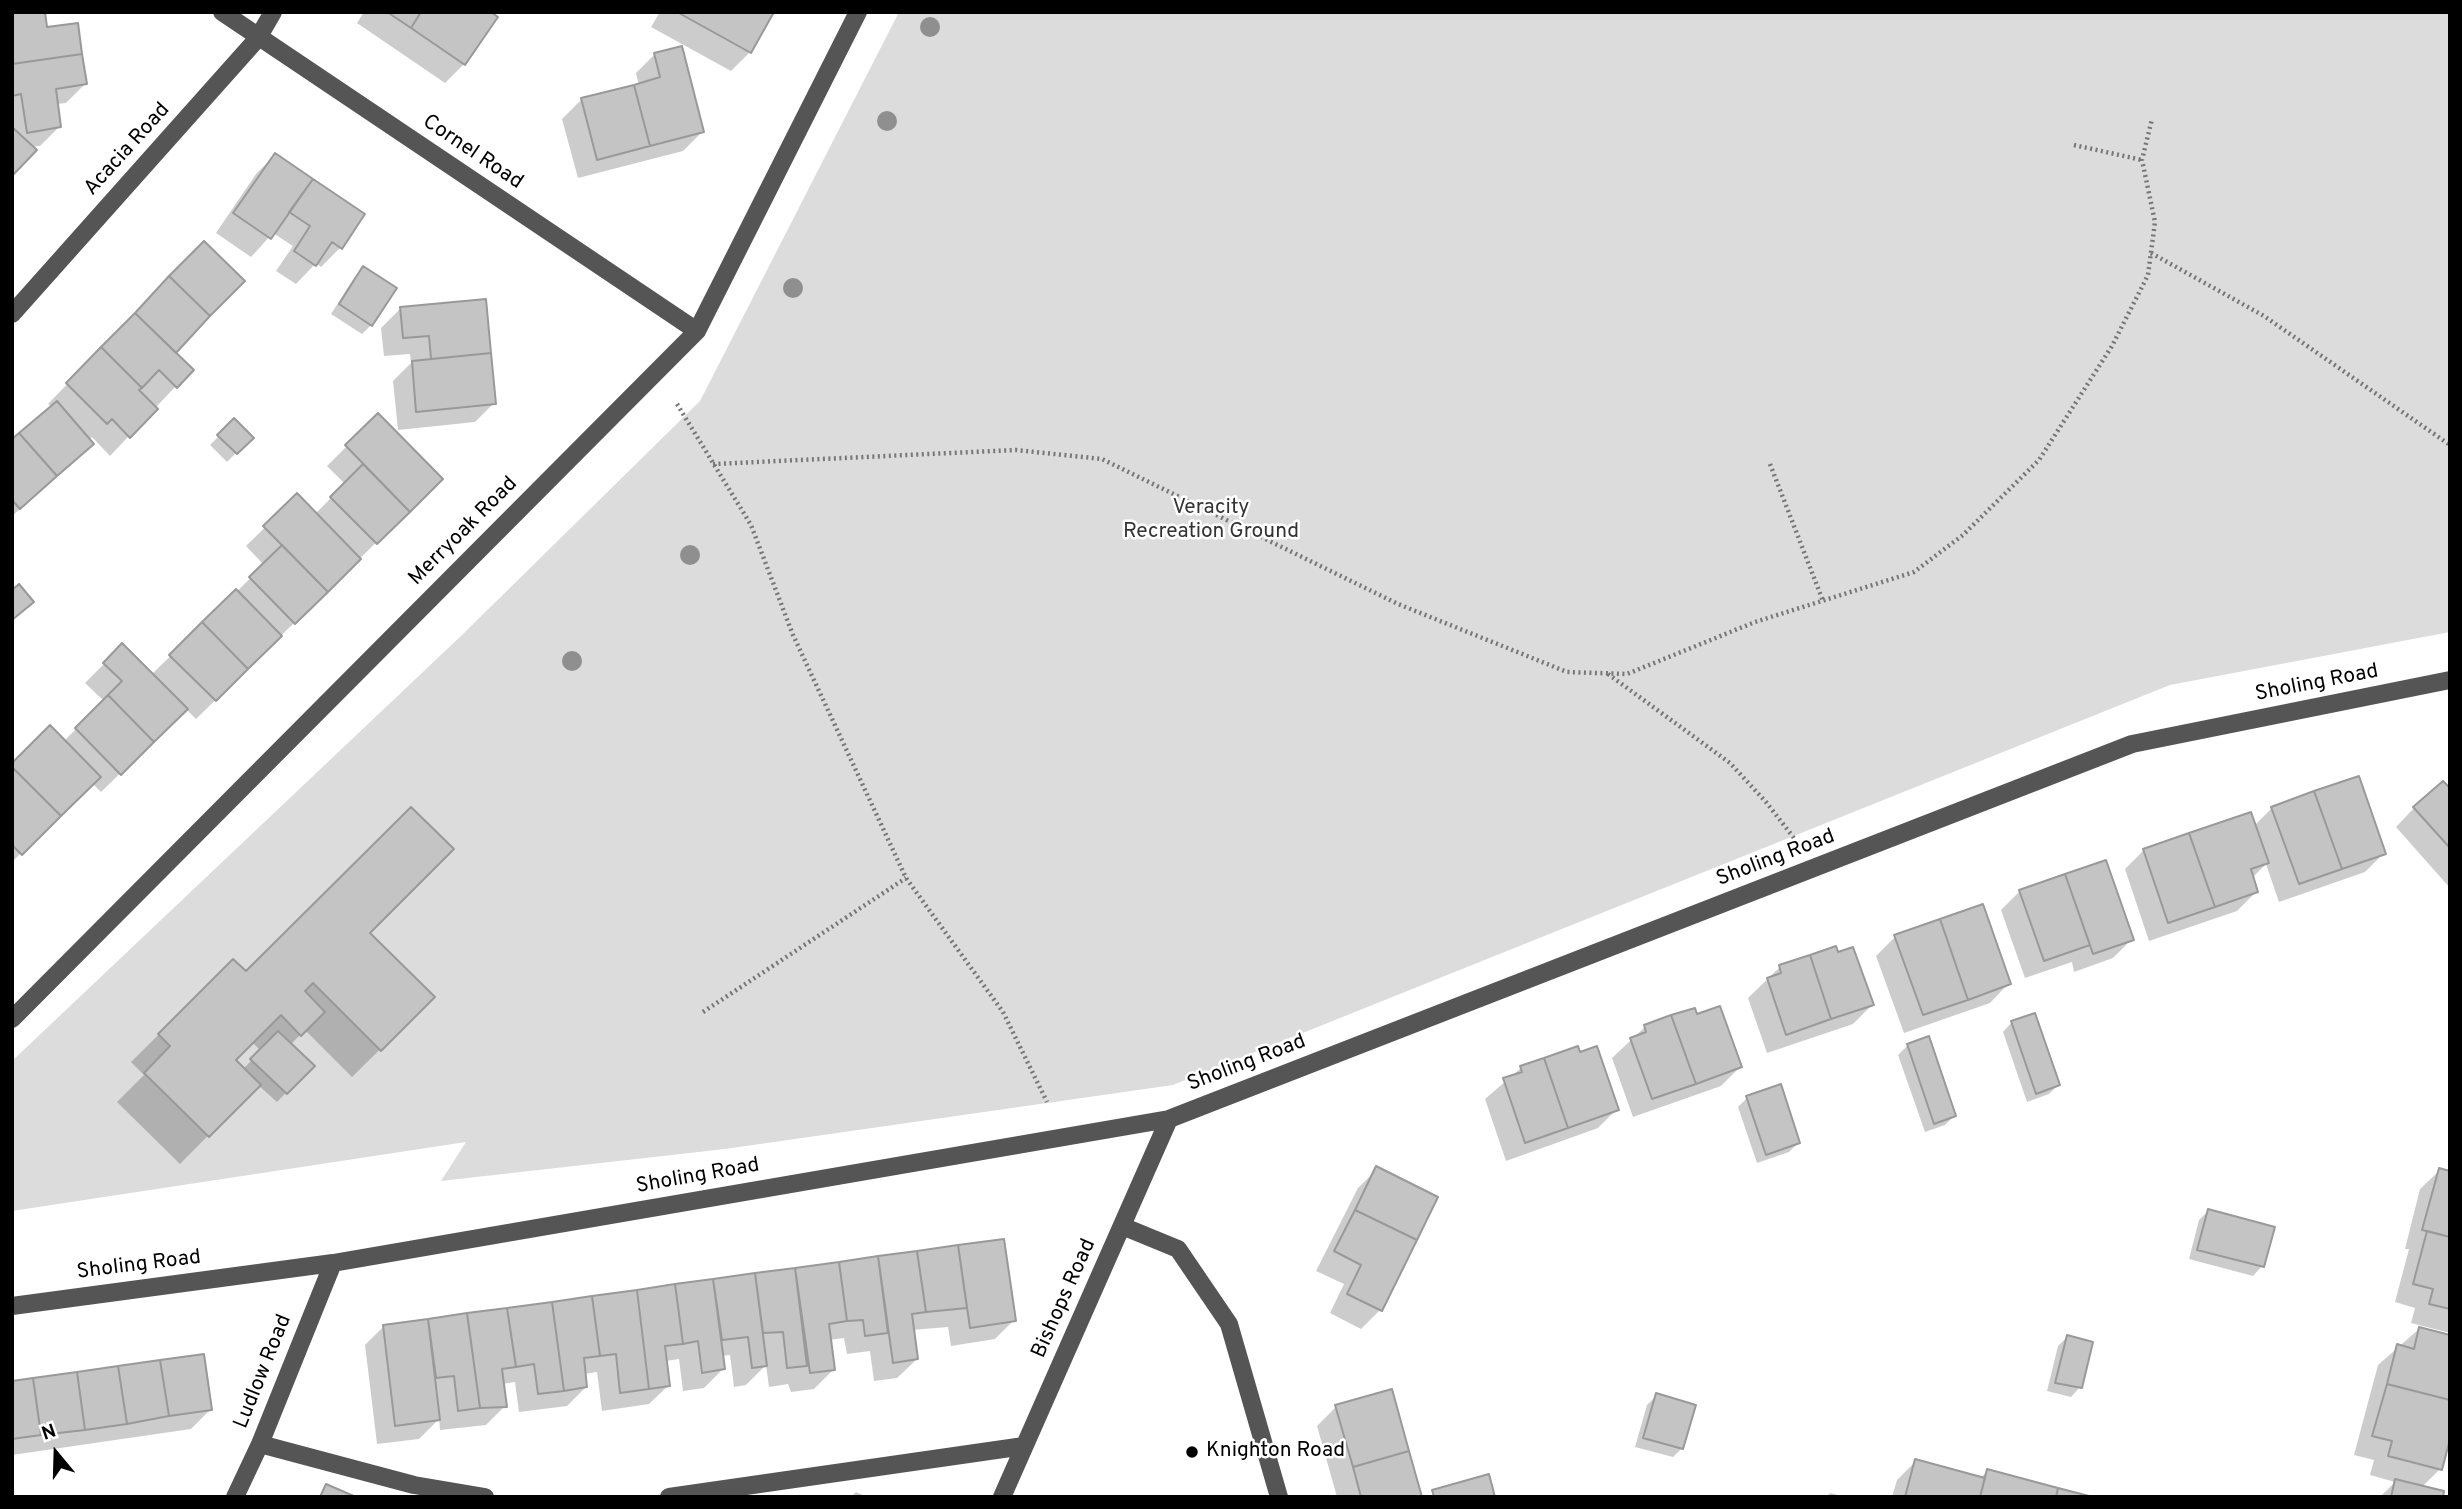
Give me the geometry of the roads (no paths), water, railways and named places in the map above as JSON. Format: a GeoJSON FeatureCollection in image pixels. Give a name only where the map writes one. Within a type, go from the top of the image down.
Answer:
{"type":"FeatureCollection","features":[{"type":"Feature","properties":{"kind":"street","name":"Cornel Road"},"geometry":{"type":"LineString","coordinates":[[222,12],[697,331]]}},
{"type":"Feature","properties":{"kind":"street","name":"Acacia Road"},"geometry":{"type":"LineString","coordinates":[[12,314],[258,38],[273,12]]}},
{"type":"Feature","properties":{"kind":"street","name":"Merryoak Road"},"geometry":{"type":"LineString","coordinates":[[12,1019],[697,331],[858,12]]}},
{"type":"Feature","properties":{"kind":"street","name":"Sholing Road"},"geometry":{"type":"LineString","coordinates":[[12,1306],[333,1263],[1169,1119],[2133,744],[2450,680]]}},
{"type":"Feature","properties":{"kind":"street","name":"Bishops Road"},"geometry":{"type":"LineString","coordinates":[[1002,1497],[1169,1119]]}},
{"type":"Feature","properties":{"kind":"street"},"geometry":{"type":"LineString","coordinates":[[1122,1226],[1178,1249],[1229,1324],[1279,1497]]}},
{"type":"Feature","properties":{"kind":"street","name":"Ludlow Road"},"geometry":{"type":"LineString","coordinates":[[235,1497],[260,1444],[333,1263]]}},
{"type":"Feature","properties":{"kind":"street"},"geometry":{"type":"LineString","coordinates":[[260,1444],[414,1485],[485,1497]]}},
{"type":"Feature","properties":{"kind":"street"},"geometry":{"type":"LineString","coordinates":[[669,1497],[1024,1446]]}},
{"type":"Feature","properties":{"kind":"place","name":"Knighton Road"},"geometry":{"type":"Point","coordinates":[1192,1452]}},
{"type":"Feature","properties":{"kind":"park label","name":"Veracity Recreation Ground"},"geometry":{"type":"Point","coordinates":[1211,521]}}]}
